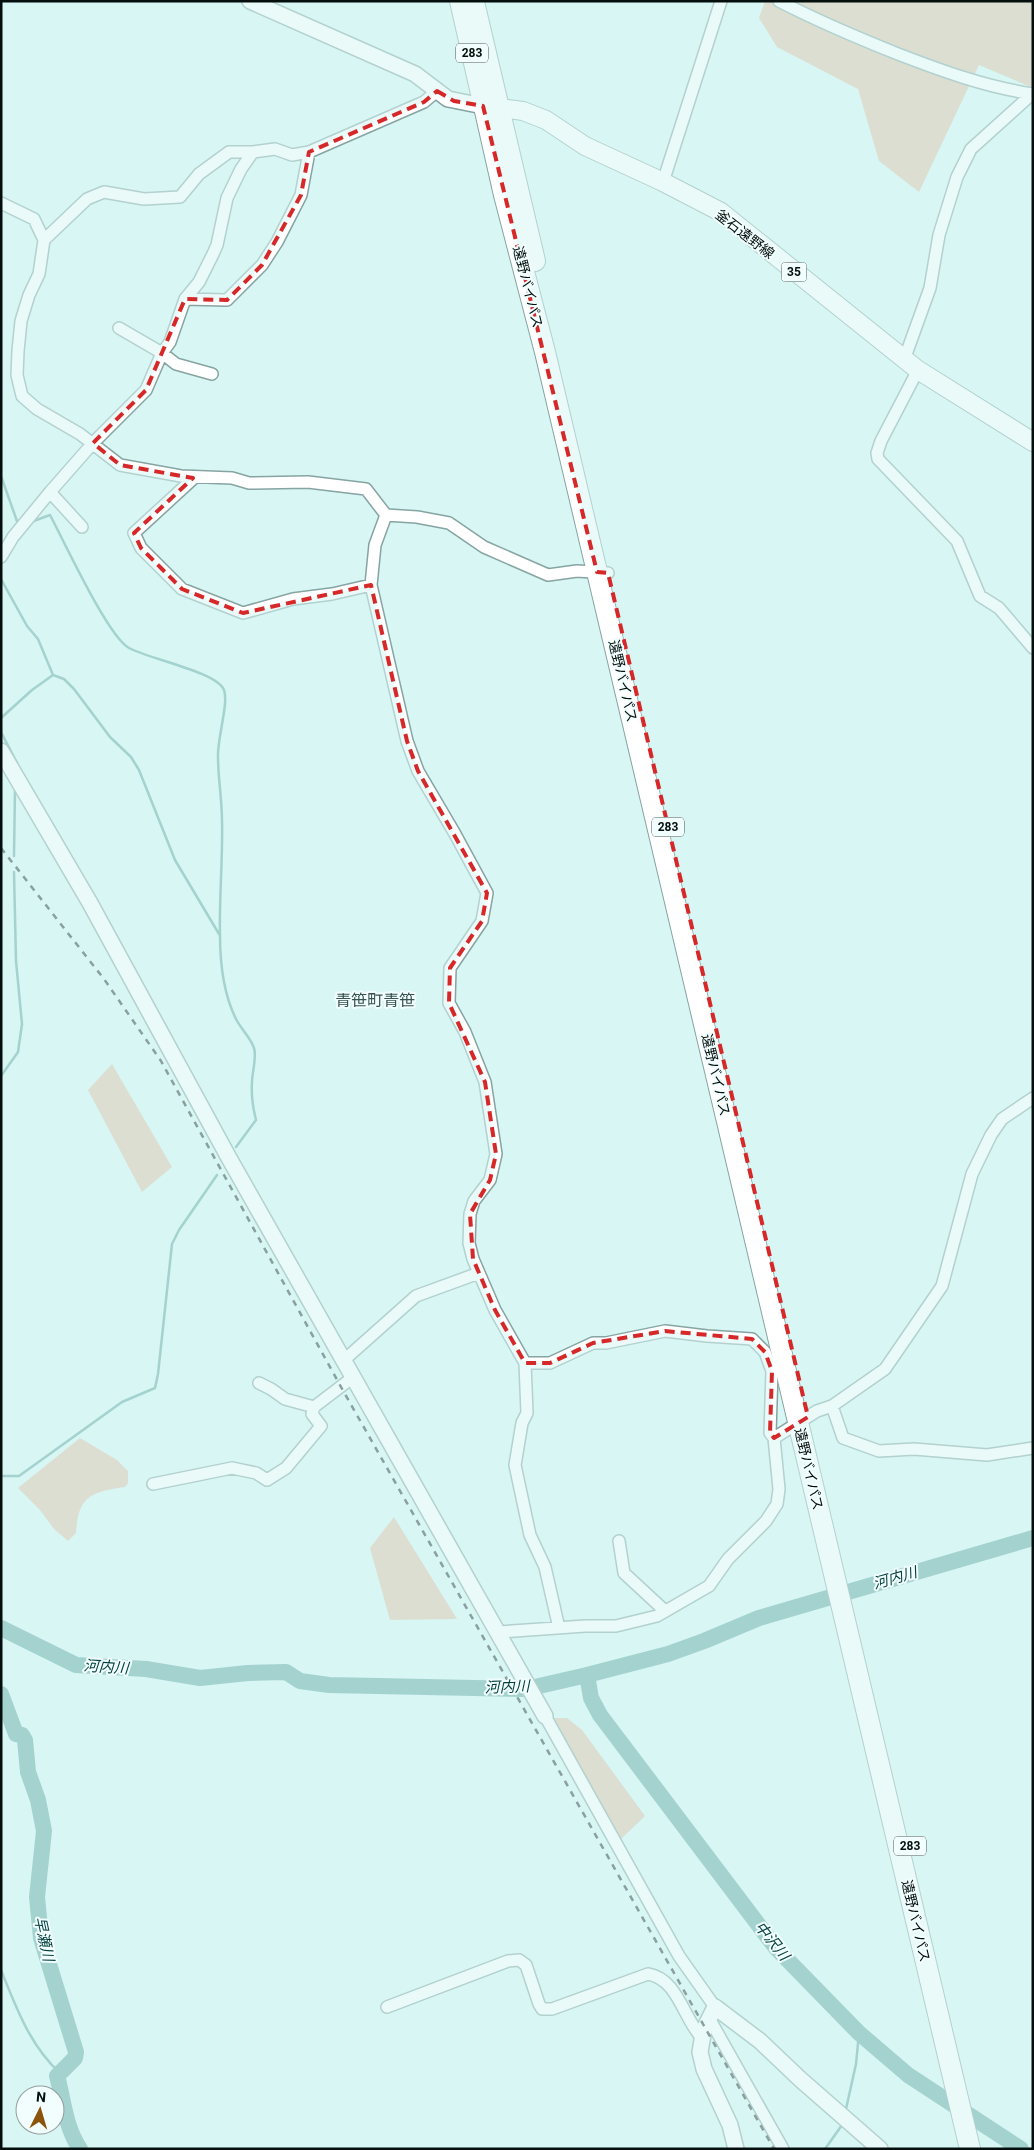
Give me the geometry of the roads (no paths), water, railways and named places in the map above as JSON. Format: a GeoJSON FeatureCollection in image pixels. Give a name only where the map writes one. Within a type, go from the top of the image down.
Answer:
{"type":"FeatureCollection","features":[{"type":"Feature","properties":{"kind":"highway","name":"遠野バイパス"},"geometry":{"type":"LineString","coordinates":[[460,1],[492,106],[974,2143]]}},
{"type":"Feature","properties":{"kind":"highway","name":"遠野バイパス"},"geometry":{"type":"LineString","coordinates":[[474,1],[492,106]]}},
{"type":"Feature","properties":{"kind":"main road","name":"釜石遠野線"},"geometry":{"type":"LineString","coordinates":[[492,106],[523,111],[541,118],[566,132],[585,146],[664,182],[721,212],[904,360],[1033,442]]}},
{"type":"Feature","properties":{"kind":"street"},"geometry":{"type":"LineString","coordinates":[[250,1],[415,74],[454,101],[492,106]]}},
{"type":"Feature","properties":{"kind":"street"},"geometry":{"type":"LineString","coordinates":[[664,182],[721,1]]}},
{"type":"Feature","properties":{"kind":"street"},"geometry":{"type":"LineString","coordinates":[[780,1],[825,24],[930,66],[1004,90],[1032,94]]}},
{"type":"Feature","properties":{"kind":"street"},"geometry":{"type":"LineString","coordinates":[[44,240],[87,199],[104,192],[144,199],[180,197],[199,174],[228,152],[253,152],[275,149],[292,155],[308,152],[424,102],[437,91]]}},
{"type":"Feature","properties":{"kind":"street"},"geometry":{"type":"LineString","coordinates":[[904,360],[930,288],[939,235],[957,177],[966,157],[971,149],[1032,94]]}},
{"type":"Feature","properties":{"kind":"street"},"geometry":{"type":"LineString","coordinates":[[1,558],[17,532],[50,492],[93,443],[146,390],[162,353],[170,342],[185,299],[199,282],[213,254],[217,245],[227,198],[240,169],[253,152]]}},
{"type":"Feature","properties":{"kind":"street"},"geometry":{"type":"LineString","coordinates":[[185,299],[227,300],[262,265],[277,242],[301,195],[308,152]]}},
{"type":"Feature","properties":{"kind":"street"},"geometry":{"type":"LineString","coordinates":[[1,203],[34,219],[44,240],[39,274],[21,321],[17,375],[22,396],[37,409],[93,443],[120,465],[158,473],[232,478],[249,483],[308,482],[366,489],[386,515],[417,517],[449,523],[484,547],[548,575],[577,571],[603,573]]}},
{"type":"Feature","properties":{"kind":"street"},"geometry":{"type":"LineString","coordinates":[[119,328],[162,353],[176,364],[212,374]]}},
{"type":"Feature","properties":{"kind":"street"},"geometry":{"type":"LineString","coordinates":[[918,370],[881,440],[877,453],[878,459],[957,541],[980,596],[999,608],[1033,648]]}},
{"type":"Feature","properties":{"kind":"street"},"geometry":{"type":"LineString","coordinates":[[195,477],[134,533],[141,548],[182,589],[243,613],[293,599],[332,594],[371,585]]}},
{"type":"Feature","properties":{"kind":"street"},"geometry":{"type":"LineString","coordinates":[[50,492],[82,527]]}},
{"type":"Feature","properties":{"kind":"street"},"geometry":{"type":"LineString","coordinates":[[386,515],[375,546],[371,585],[407,741],[418,771],[456,834],[487,894],[482,921],[450,968],[449,1003],[465,1032],[485,1082],[496,1154],[490,1180],[474,1201],[470,1214],[469,1243],[473,1259],[495,1310],[525,1363],[527,1412],[522,1423],[515,1465],[530,1535],[545,1568],[559,1628]]}},
{"type":"Feature","properties":{"kind":"street"},"geometry":{"type":"LineString","coordinates":[[1,751],[90,903],[352,1378],[499,1632],[712,2012],[783,2149]]}},
{"type":"Feature","properties":{"kind":"street"},"geometry":{"type":"LineString","coordinates":[[774,1438],[803,1420],[832,1406],[885,1369],[942,1286],[972,1174],[990,1135],[1002,1120],[1033,1098]]}},
{"type":"Feature","properties":{"kind":"street"},"geometry":{"type":"LineString","coordinates":[[343,1361],[416,1296],[479,1273]]}},
{"type":"Feature","properties":{"kind":"street"},"geometry":{"type":"LineString","coordinates":[[499,1632],[616,1626],[657,1616],[709,1586],[728,1559],[766,1521],[777,1504],[779,1489],[774,1438],[770,1433],[772,1370],[765,1352],[752,1339],[665,1331],[606,1343],[593,1342],[550,1363],[525,1363]]}},
{"type":"Feature","properties":{"kind":"street"},"geometry":{"type":"LineString","coordinates":[[152,1484],[232,1468],[256,1473],[267,1480],[286,1468],[321,1426],[312,1414],[314,1407],[352,1378]]}},
{"type":"Feature","properties":{"kind":"street"},"geometry":{"type":"LineString","coordinates":[[259,1383],[284,1399],[314,1407]]}},
{"type":"Feature","properties":{"kind":"street"},"geometry":{"type":"LineString","coordinates":[[832,1406],[843,1438],[879,1451],[914,1449],[987,1455],[1033,1448]]}},
{"type":"Feature","properties":{"kind":"street"},"geometry":{"type":"LineString","coordinates":[[619,1541],[624,1573],[665,1611]]}},
{"type":"Feature","properties":{"kind":"street"},"geometry":{"type":"LineString","coordinates":[[387,2007],[508,1961],[519,1960],[526,1965],[542,2010],[552,2009],[648,1974],[658,1975],[668,1983],[693,2029],[702,2038]]}},
{"type":"Feature","properties":{"kind":"street"},"geometry":{"type":"LineString","coordinates":[[712,2012],[702,2038],[700,2052],[704,2069],[730,2125],[736,2149]]}},
{"type":"Feature","properties":{"kind":"street"},"geometry":{"type":"LineString","coordinates":[[712,2012],[760,2041],[880,2149]]}},
{"type":"Feature","properties":{"kind":"waterway"},"geometry":{"type":"LineString","coordinates":[[1,441],[1,470]]}},
{"type":"Feature","properties":{"kind":"waterway"},"geometry":{"type":"LineString","coordinates":[[1,476],[18,524]]}},
{"type":"Feature","properties":{"kind":"waterway"},"geometry":{"type":"LineString","coordinates":[[31,522],[50,515],[98,608],[120,640],[129,648],[209,677],[219,683],[224,690],[225,703],[218,749],[222,821],[221,957],[228,999],[236,1019],[253,1044],[255,1052],[252,1092],[256,1120],[236,1147]]}},
{"type":"Feature","properties":{"kind":"waterway"},"geometry":{"type":"LineString","coordinates":[[1,579],[27,626],[38,639],[53,675],[64,679],[74,689],[110,737],[131,757],[139,770],[175,860],[219,934]]}},
{"type":"Feature","properties":{"kind":"waterway"},"geometry":{"type":"LineString","coordinates":[[1,718],[32,690],[53,675]]}},
{"type":"Feature","properties":{"kind":"waterway"},"geometry":{"type":"LineString","coordinates":[[1,732],[17,763]]}},
{"type":"Feature","properties":{"kind":"waterway"},"geometry":{"type":"LineString","coordinates":[[14,856],[15,789]]}},
{"type":"Feature","properties":{"kind":"waterway"},"geometry":{"type":"LineString","coordinates":[[1,1076],[18,1052],[22,1024],[16,961],[14,872]]}},
{"type":"Feature","properties":{"kind":"waterway"},"geometry":{"type":"LineString","coordinates":[[1,1476],[19,1476],[122,1402],[155,1388],[172,1244],[179,1230],[217,1175]]}},
{"type":"Feature","properties":{"kind":"waterway","name":"河内川"},"geometry":{"type":"LineString","coordinates":[[1,1628],[76,1665],[146,1669],[200,1678],[248,1673],[286,1672],[300,1681],[329,1685],[526,1689],[668,1654],[759,1618],[1033,1538]]}},
{"type":"Feature","properties":{"kind":"waterway","name":"中沢川"},"geometry":{"type":"LineString","coordinates":[[587,1675],[591,1698],[600,1715],[776,1948],[859,2033],[908,2075],[1021,2149]]}},
{"type":"Feature","properties":{"kind":"waterway","name":"早瀬川"},"geometry":{"type":"LineString","coordinates":[[1,1694],[16,1734],[22,1735],[25,1740],[28,1772],[38,1800],[44,1831],[37,1897],[41,1938],[76,2052],[75,2058],[57,2076],[68,2123],[80,2149]]}},
{"type":"Feature","properties":{"kind":"waterway"},"geometry":{"type":"LineString","coordinates":[[1,1970],[18,2012],[32,2038],[40,2051],[60,2073]]}},
{"type":"Feature","properties":{"kind":"waterway"},"geometry":{"type":"LineString","coordinates":[[846,2109],[856,2064],[859,2033]]}},
{"type":"Feature","properties":{"kind":"waterway"},"geometry":{"type":"LineString","coordinates":[[825,2149],[842,2125]]}},
{"type":"Feature","properties":{"kind":"railway"},"geometry":{"type":"LineString","coordinates":[[1,848],[104,979],[161,1061],[341,1387],[774,2149]]}},
{"type":"Feature","properties":{"kind":"district","name":"青笹町青笹"},"geometry":{"type":"Point","coordinates":[375,1000]}}]}
